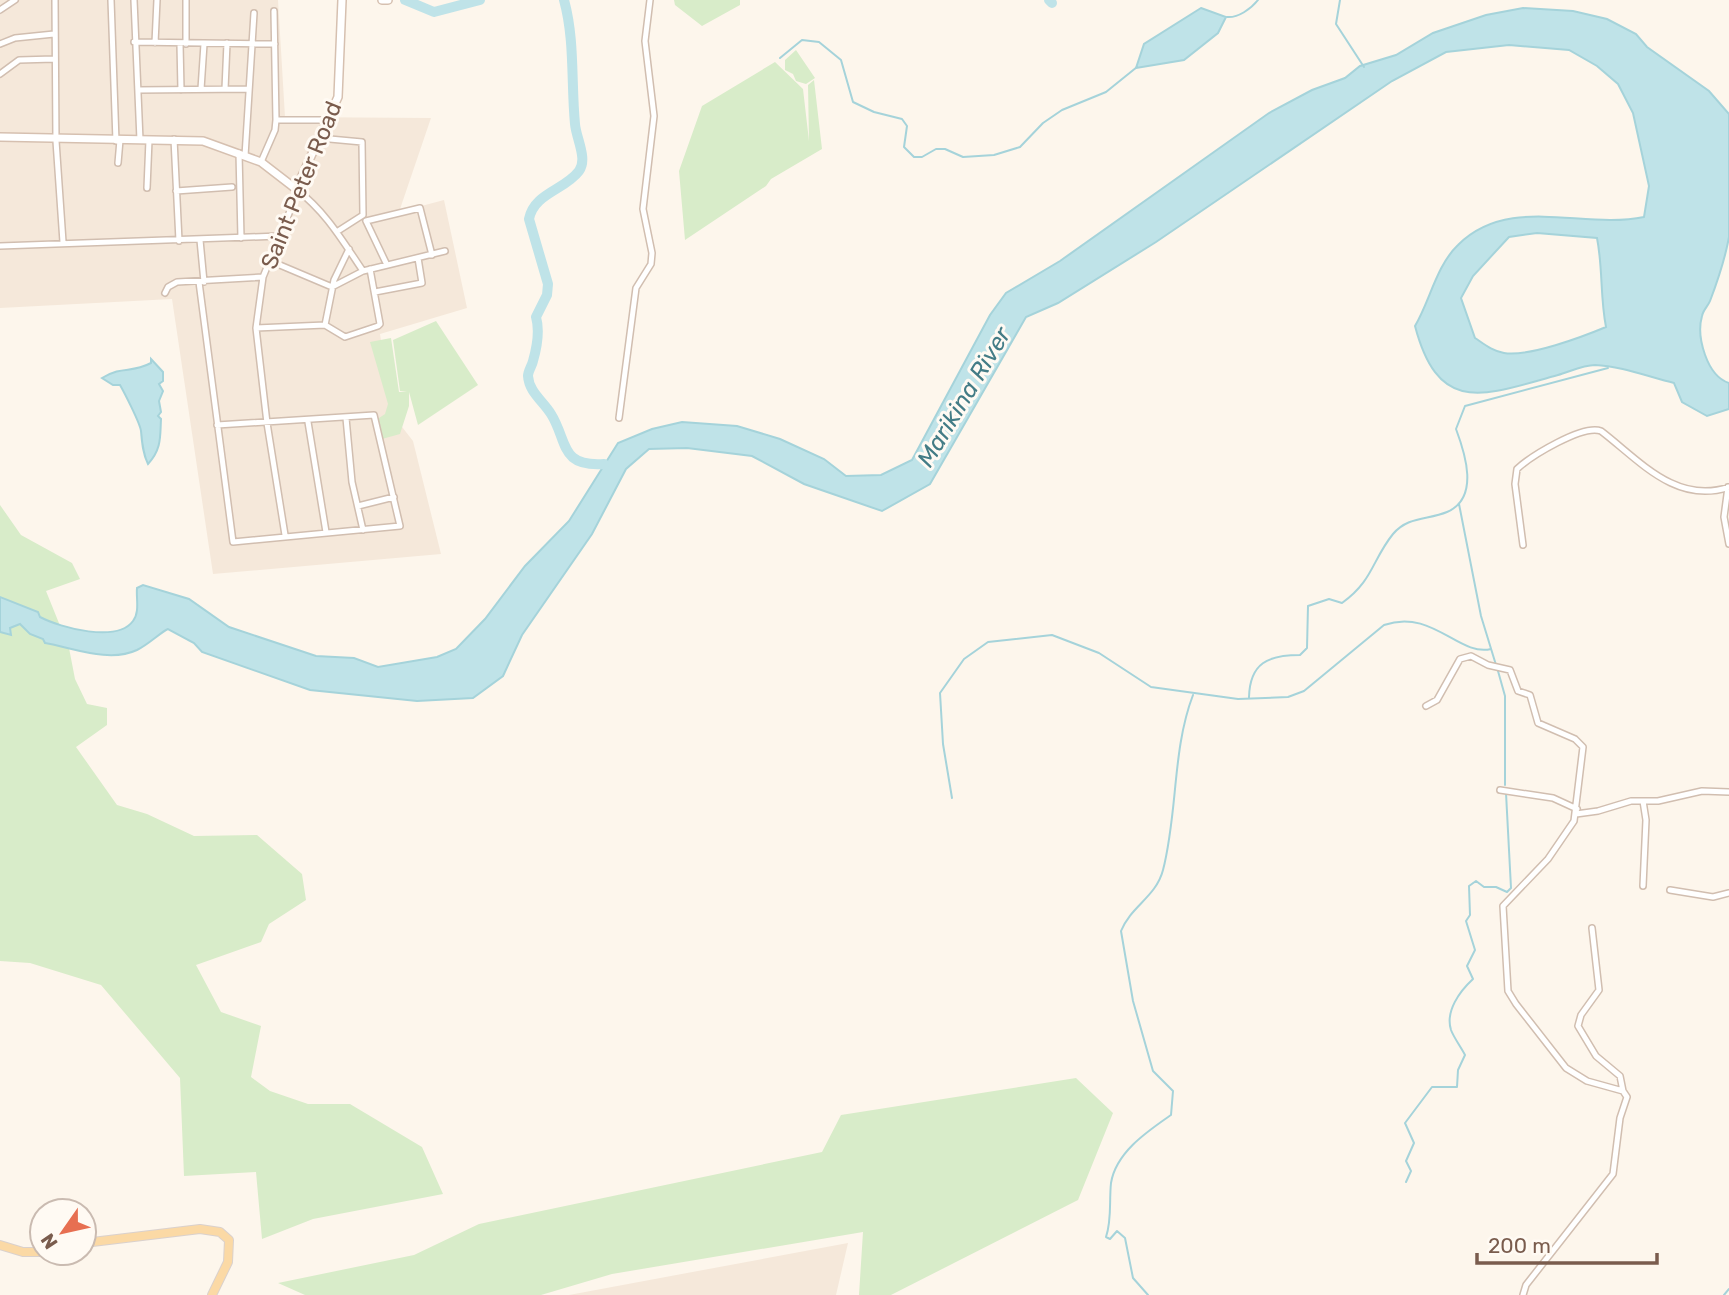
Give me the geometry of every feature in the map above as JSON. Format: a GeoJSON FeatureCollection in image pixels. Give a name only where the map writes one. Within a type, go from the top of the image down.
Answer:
{"type":"FeatureCollection","features":[{"type":"Feature","properties":{"kind":"main road"},"geometry":{"type":"LineString","coordinates":[[98,1241],[191,1230],[220,1231],[228,1237],[231,1247],[226,1267],[212,1295]]}},
{"type":"Feature","properties":{"kind":"main road"},"geometry":{"type":"LineString","coordinates":[[0,1245],[28,1252]]}},
{"type":"Feature","properties":{"kind":"street"},"geometry":{"type":"LineString","coordinates":[[0,10],[15,0]]}},
{"type":"Feature","properties":{"kind":"street"},"geometry":{"type":"LineString","coordinates":[[55,0],[56,141],[63,242]]}},
{"type":"Feature","properties":{"kind":"street"},"geometry":{"type":"LineString","coordinates":[[111,0],[118,163]]}},
{"type":"Feature","properties":{"kind":"street"},"geometry":{"type":"LineString","coordinates":[[134,0],[134,42],[145,140],[147,188]]}},
{"type":"Feature","properties":{"kind":"street"},"geometry":{"type":"LineString","coordinates":[[155,43],[157,0]]}},
{"type":"Feature","properties":{"kind":"street"},"geometry":{"type":"LineString","coordinates":[[181,90],[187,0]]}},
{"type":"Feature","properties":{"kind":"street","name":"Saint Peter Road"},"geometry":{"type":"LineString","coordinates":[[285,535],[267,423],[256,328],[263,276],[268,260],[340,86],[342,0]]}},
{"type":"Feature","properties":{"kind":"street"},"geometry":{"type":"LineString","coordinates":[[382,0],[388,0]]}},
{"type":"Feature","properties":{"kind":"street"},"geometry":{"type":"LineString","coordinates":[[619,418],[636,288],[651,264],[652,253],[643,209],[654,116],[646,41],[650,0]]}},
{"type":"Feature","properties":{"kind":"street"},"geometry":{"type":"LineString","coordinates":[[261,162],[276,120],[274,11]]}},
{"type":"Feature","properties":{"kind":"street"},"geometry":{"type":"LineString","coordinates":[[241,238],[242,155],[254,13]]}},
{"type":"Feature","properties":{"kind":"street"},"geometry":{"type":"LineString","coordinates":[[0,44],[15,38],[54,34]]}},
{"type":"Feature","properties":{"kind":"street"},"geometry":{"type":"LineString","coordinates":[[134,42],[275,44]]}},
{"type":"Feature","properties":{"kind":"street"},"geometry":{"type":"LineString","coordinates":[[225,89],[228,43]]}},
{"type":"Feature","properties":{"kind":"street"},"geometry":{"type":"LineString","coordinates":[[201,89],[204,44]]}},
{"type":"Feature","properties":{"kind":"street"},"geometry":{"type":"LineString","coordinates":[[0,74],[19,60],[54,59]]}},
{"type":"Feature","properties":{"kind":"street"},"geometry":{"type":"LineString","coordinates":[[138,90],[249,89]]}},
{"type":"Feature","properties":{"kind":"street"},"geometry":{"type":"LineString","coordinates":[[276,120],[328,120]]}},
{"type":"Feature","properties":{"kind":"street"},"geometry":{"type":"LineString","coordinates":[[0,137],[56,141],[203,141],[261,162],[317,206],[338,231],[363,271]]}},
{"type":"Feature","properties":{"kind":"street"},"geometry":{"type":"LineString","coordinates":[[319,138],[362,142],[364,218],[387,265]]}},
{"type":"Feature","properties":{"kind":"street"},"geometry":{"type":"LineString","coordinates":[[174,139],[179,240]]}},
{"type":"Feature","properties":{"kind":"street"},"geometry":{"type":"LineString","coordinates":[[176,191],[232,187]]}},
{"type":"Feature","properties":{"kind":"street"},"geometry":{"type":"LineString","coordinates":[[338,231],[364,218],[420,208],[432,255]]}},
{"type":"Feature","properties":{"kind":"street"},"geometry":{"type":"LineString","coordinates":[[0,246],[279,236]]}},
{"type":"Feature","properties":{"kind":"street"},"geometry":{"type":"LineString","coordinates":[[200,240],[217,425],[233,542],[400,526],[374,415],[308,422],[217,425]]}},
{"type":"Feature","properties":{"kind":"street"},"geometry":{"type":"LineString","coordinates":[[324,325],[332,287],[349,249]]}},
{"type":"Feature","properties":{"kind":"street"},"geometry":{"type":"LineString","coordinates":[[332,287],[363,271],[445,251]]}},
{"type":"Feature","properties":{"kind":"street"},"geometry":{"type":"LineString","coordinates":[[375,292],[422,283],[418,258]]}},
{"type":"Feature","properties":{"kind":"street"},"geometry":{"type":"LineString","coordinates":[[268,260],[332,287]]}},
{"type":"Feature","properties":{"kind":"street"},"geometry":{"type":"LineString","coordinates":[[256,328],[324,325],[345,337],[377,326],[380,324],[370,269]]}},
{"type":"Feature","properties":{"kind":"street"},"geometry":{"type":"LineString","coordinates":[[165,293],[172,284],[263,276]]}},
{"type":"Feature","properties":{"kind":"street"},"geometry":{"type":"LineString","coordinates":[[345,418],[363,530]]}},
{"type":"Feature","properties":{"kind":"street"},"geometry":{"type":"LineString","coordinates":[[308,422],[326,532]]}},
{"type":"Feature","properties":{"kind":"street"},"geometry":{"type":"LineString","coordinates":[[1523,545],[1516,484],[1517,469],[1538,453],[1589,429],[1601,431],[1669,484],[1700,491],[1729,487],[1724,517],[1729,544]]}},
{"type":"Feature","properties":{"kind":"street"},"geometry":{"type":"LineString","coordinates":[[358,506],[394,497]]}},
{"type":"Feature","properties":{"kind":"street"},"geometry":{"type":"LineString","coordinates":[[1426,706],[1437,700],[1456,665],[1465,656],[1496,668],[1510,670],[1518,691],[1530,695],[1538,723],[1583,745],[1576,811],[1548,859],[1503,906],[1508,991],[1566,1068],[1587,1081],[1623,1091]]}},
{"type":"Feature","properties":{"kind":"street"},"geometry":{"type":"LineString","coordinates":[[1500,790],[1553,798],[1576,811],[1598,811],[1630,800],[1643,801],[1702,791],[1729,792]]}},
{"type":"Feature","properties":{"kind":"street"},"geometry":{"type":"LineString","coordinates":[[1643,801],[1646,820],[1643,886]]}},
{"type":"Feature","properties":{"kind":"street"},"geometry":{"type":"LineString","coordinates":[[1670,890],[1713,897],[1729,893]]}},
{"type":"Feature","properties":{"kind":"street"},"geometry":{"type":"LineString","coordinates":[[1523,1295],[1526,1285],[1613,1174],[1620,1118],[1627,1097],[1620,1076],[1596,1056],[1578,1026],[1581,1015],[1599,990],[1592,928]]}},
{"type":"Feature","properties":{"kind":"shaded area"},"geometry":{"type":"Polygon","coordinates":[[[0,0],[278,0],[285,117],[431,118],[399,212],[444,200],[467,308],[380,334],[392,414],[413,441],[441,554],[213,574],[172,299],[0,308],[0,0]]]}},
{"type":"Feature","properties":{"kind":"shaded area"},"geometry":{"type":"Polygon","coordinates":[[[848,1243],[836,1295],[569,1295],[848,1243]]]}},
{"type":"Feature","properties":{"kind":"green space"},"geometry":{"type":"Polygon","coordinates":[[[674,0],[740,0],[740,5],[702,26],[675,5],[674,0]]]}},
{"type":"Feature","properties":{"kind":"green space"},"geometry":{"type":"Polygon","coordinates":[[[796,50],[815,78],[806,84],[796,81],[793,74],[785,70],[785,60],[796,50]]]}},
{"type":"Feature","properties":{"kind":"green space"},"geometry":{"type":"Polygon","coordinates":[[[775,62],[803,89],[809,141],[808,85],[814,80],[822,149],[771,179],[766,186],[685,240],[679,171],[702,106],[775,62]]]}},
{"type":"Feature","properties":{"kind":"green space"},"geometry":{"type":"Polygon","coordinates":[[[436,321],[478,385],[418,425],[409,392],[409,406],[400,434],[382,439],[376,420],[385,414],[388,404],[370,342],[391,338],[399,392],[407,392],[400,391],[393,340],[436,321]]]}},
{"type":"Feature","properties":{"kind":"green space"},"geometry":{"type":"Polygon","coordinates":[[[0,505],[21,535],[72,563],[80,579],[46,591],[69,648],[75,679],[87,704],[107,708],[107,725],[76,747],[117,805],[147,814],[194,836],[257,835],[302,874],[306,900],[269,924],[261,942],[196,965],[221,1012],[261,1026],[251,1077],[270,1091],[308,1104],[350,1104],[422,1147],[443,1194],[313,1219],[262,1239],[256,1172],[184,1176],[180,1078],[101,985],[30,963],[0,961],[0,505]]]}},
{"type":"Feature","properties":{"kind":"green space"},"geometry":{"type":"Polygon","coordinates":[[[1076,1078],[1113,1113],[1078,1200],[891,1295],[859,1295],[863,1232],[612,1274],[541,1295],[305,1295],[278,1283],[414,1255],[479,1224],[822,1152],[841,1115],[1076,1078]]]}},
{"type":"Feature","properties":{"kind":"water"},"geometry":{"type":"Polygon","coordinates":[[[1201,8],[1226,17],[1218,33],[1184,60],[1136,68],[1144,44],[1201,8]]]}},
{"type":"Feature","properties":{"kind":"water","name":"Marikina River"},"geometry":{"type":"Polygon","coordinates":[[[1523,8],[1573,11],[1607,19],[1636,34],[1647,47],[1709,91],[1729,114],[1729,237],[1710,301],[1703,314],[1701,334],[1709,364],[1721,379],[1729,383],[1729,409],[1707,416],[1682,402],[1674,383],[1605,366],[1586,366],[1508,389],[1487,392],[1468,392],[1452,387],[1437,375],[1425,355],[1415,326],[1444,263],[1458,245],[1478,230],[1500,221],[1523,217],[1621,220],[1644,217],[1649,186],[1633,113],[1618,84],[1597,66],[1569,50],[1509,45],[1446,52],[1392,81],[1156,242],[1058,303],[1026,317],[930,484],[882,511],[804,484],[752,456],[687,448],[649,449],[626,469],[592,534],[522,635],[503,676],[473,698],[417,701],[310,690],[202,652],[194,643],[168,629],[137,650],[115,655],[45,643],[20,624],[10,628],[11,635],[0,632],[0,597],[38,612],[40,617],[74,629],[102,632],[125,628],[135,617],[137,588],[143,585],[189,599],[229,627],[316,656],[354,658],[378,667],[437,657],[456,649],[485,619],[525,566],[569,521],[618,443],[652,429],[682,422],[737,426],[780,439],[824,459],[846,476],[881,475],[912,460],[990,315],[1006,293],[1060,261],[1269,113],[1312,90],[1345,78],[1360,66],[1396,55],[1433,33],[1486,15],[1523,8]],[[1537,233],[1509,237],[1473,276],[1461,298],[1475,338],[1496,351],[1527,352],[1606,327],[1597,238],[1537,233]]]}},
{"type":"Feature","properties":{"kind":"water"},"geometry":{"type":"Polygon","coordinates":[[[151,359],[163,372],[163,381],[159,384],[163,391],[159,401],[159,442],[156,453],[148,464],[140,427],[120,385],[113,385],[102,378],[144,366],[151,363],[151,359]]]}},
{"type":"Feature","properties":{"kind":"waterway"},"geometry":{"type":"LineString","coordinates":[[405,0],[434,12],[480,0]]}},
{"type":"Feature","properties":{"kind":"waterway"},"geometry":{"type":"LineString","coordinates":[[564,0],[571,46],[575,124],[582,161],[579,171],[573,177],[537,203],[529,219],[548,284],[547,295],[536,317],[537,345],[528,376],[531,387],[551,414],[572,457],[590,464],[604,464]]}},
{"type":"Feature","properties":{"kind":"waterway"},"geometry":{"type":"LineString","coordinates":[[1049,0],[1052,3]]}},
{"type":"Feature","properties":{"kind":"waterway"},"geometry":{"type":"LineString","coordinates":[[1227,17],[1244,12],[1258,0]]}},
{"type":"Feature","properties":{"kind":"waterway"},"geometry":{"type":"LineString","coordinates":[[1340,0],[1336,24],[1364,67]]}},
{"type":"Feature","properties":{"kind":"waterway"},"geometry":{"type":"LineString","coordinates":[[780,58],[802,40],[819,42],[841,60],[853,102],[874,112],[902,119],[907,126],[904,147],[914,157],[922,157],[936,149],[945,149],[963,157],[994,155],[1020,147],[1043,123],[1062,110],[1106,92],[1137,67]]}},
{"type":"Feature","properties":{"kind":"waterway"},"geometry":{"type":"LineString","coordinates":[[1249,697],[1253,676],[1263,663],[1279,657],[1300,655],[1307,648],[1308,606],[1329,599],[1342,603],[1360,587],[1399,528],[1412,521],[1447,512],[1464,496],[1467,486],[1466,462],[1456,429],[1465,406],[1608,368]]}},
{"type":"Feature","properties":{"kind":"waterway"},"geometry":{"type":"LineString","coordinates":[[1459,504],[1481,616],[1496,665]]}},
{"type":"Feature","properties":{"kind":"waterway"},"geometry":{"type":"LineString","coordinates":[[952,798],[943,744],[940,693],[964,659],[988,642],[1052,635],[1099,653],[1151,687],[1238,699],[1288,697],[1304,691],[1384,625],[1401,621],[1431,627],[1479,650],[1491,649]]}},
{"type":"Feature","properties":{"kind":"waterway"},"geometry":{"type":"LineString","coordinates":[[1498,671],[1505,696],[1505,785]]}},
{"type":"Feature","properties":{"kind":"waterway"},"geometry":{"type":"LineString","coordinates":[[1148,1295],[1133,1278],[1125,1238],[1117,1231],[1110,1239],[1106,1237],[1110,1217],[1111,1183],[1126,1152],[1143,1135],[1171,1115],[1173,1091],[1153,1071],[1133,1001],[1121,931],[1125,922],[1155,887],[1163,870],[1178,759],[1193,695]]}},
{"type":"Feature","properties":{"kind":"waterway"},"geometry":{"type":"LineString","coordinates":[[1406,1182],[1411,1171],[1406,1161],[1414,1143],[1405,1123],[1432,1087],[1457,1087],[1458,1070],[1465,1055],[1452,1033],[1450,1016],[1463,989],[1473,979],[1467,966],[1475,950],[1466,921],[1470,915],[1469,886],[1476,881],[1484,887],[1496,887],[1507,892],[1511,888],[1506,793]]}},
{"type":"Feature","properties":{"kind":"waterway"},"geometry":{"type":"LineString","coordinates":[[1724,1295],[1729,1289]]}}]}
